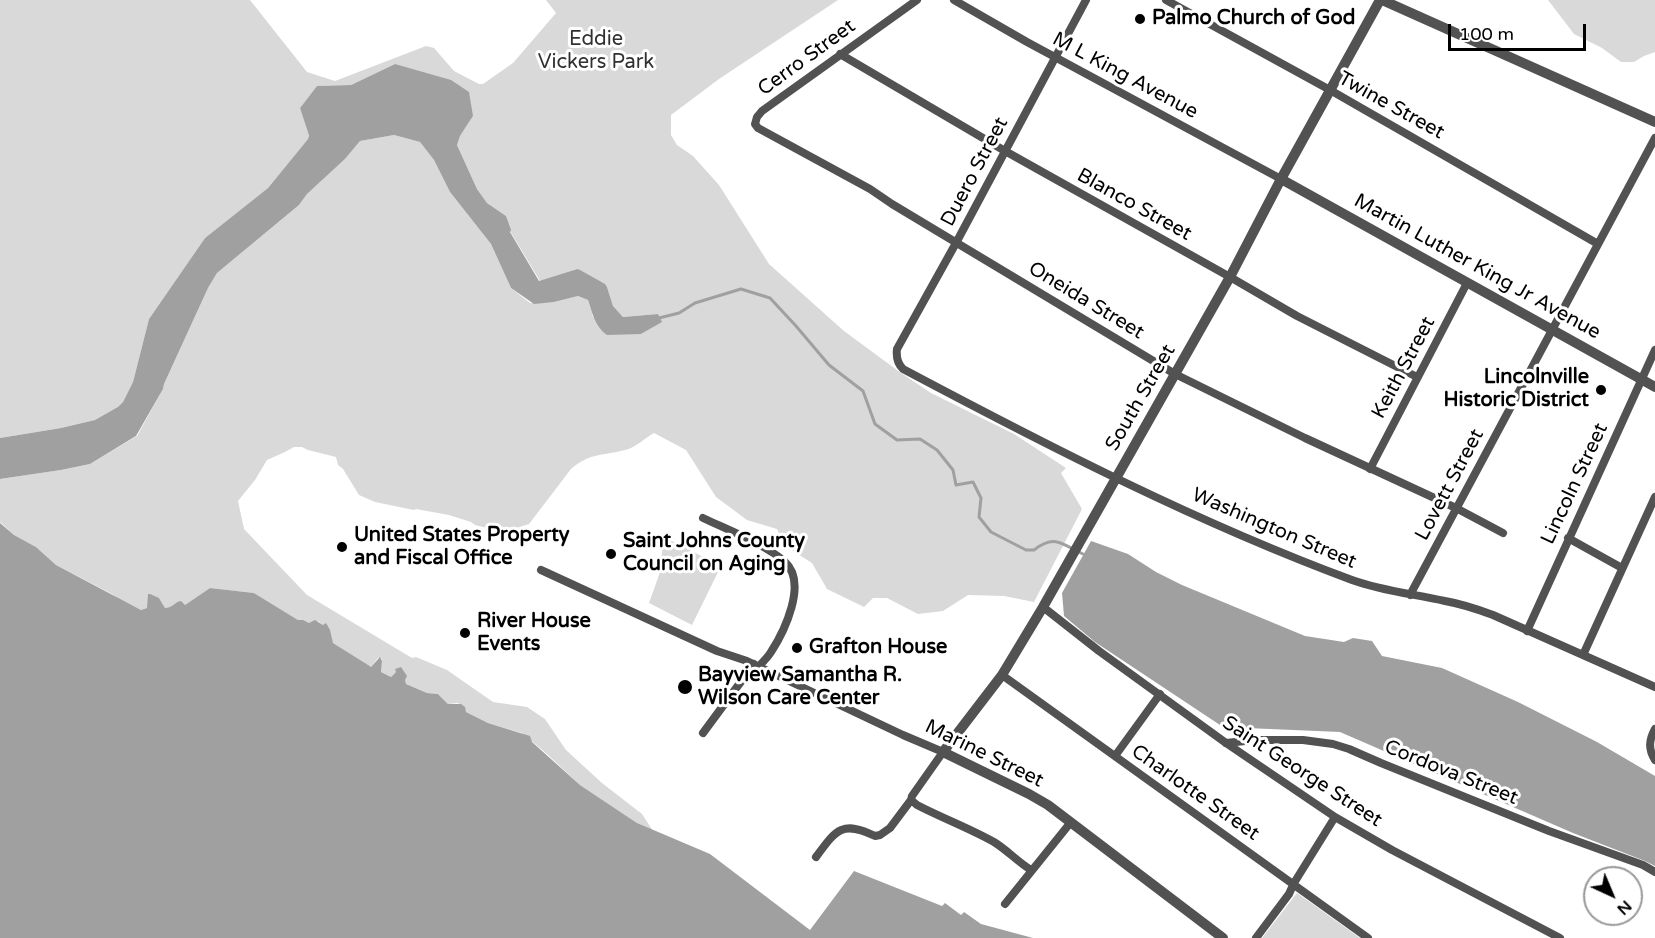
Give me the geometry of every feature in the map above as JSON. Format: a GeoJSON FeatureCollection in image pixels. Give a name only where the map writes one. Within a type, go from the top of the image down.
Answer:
{"type":"FeatureCollection","features":[{"type":"Feature","properties":{"kind":"street","name":"Cerro Street"},"geometry":{"type":"LineString","coordinates":[[758,128],[755,124],[762,111],[917,0]]}},
{"type":"Feature","properties":{"kind":"street","name":"M L King Avenue"},"geometry":{"type":"LineString","coordinates":[[954,0],[1281,179]]}},
{"type":"Feature","properties":{"kind":"street","name":"Duero Street"},"geometry":{"type":"LineString","coordinates":[[897,360],[897,349],[1086,0]]}},
{"type":"Feature","properties":{"kind":"street","name":"Twine Street"},"geometry":{"type":"LineString","coordinates":[[1166,0],[1330,90],[1598,244]]}},
{"type":"Feature","properties":{"kind":"street","name":"South Street"},"geometry":{"type":"LineString","coordinates":[[816,857],[830,839],[840,831],[856,828],[875,836],[885,833],[1002,675],[1230,277],[1281,179],[1381,0]]}},
{"type":"Feature","properties":{"kind":"street"},"geometry":{"type":"LineString","coordinates":[[1381,0],[1655,122]]}},
{"type":"Feature","properties":{"kind":"street","name":"Blanco Street"},"geometry":{"type":"LineString","coordinates":[[840,54],[1005,151],[1297,316],[1417,377]]}},
{"type":"Feature","properties":{"kind":"street","name":"Oneida Street"},"geometry":{"type":"LineString","coordinates":[[758,128],[870,189],[1175,374],[1370,469],[1456,508],[1503,533]]}},
{"type":"Feature","properties":{"kind":"street","name":"Lovett Street"},"geometry":{"type":"LineString","coordinates":[[1410,595],[1655,138]]}},
{"type":"Feature","properties":{"kind":"street","name":"Martin Luther King Jr Avenue"},"geometry":{"type":"LineString","coordinates":[[1281,179],[1655,387]]}},
{"type":"Feature","properties":{"kind":"street","name":"Keith Street"},"geometry":{"type":"LineString","coordinates":[[1370,469],[1467,283]]}},
{"type":"Feature","properties":{"kind":"street","name":"Lincoln Street"},"geometry":{"type":"LineString","coordinates":[[1527,631],[1655,350]]}},
{"type":"Feature","properties":{"kind":"street","name":"Washington Street"},"geometry":{"type":"LineString","coordinates":[[897,360],[903,369],[1033,436],[1224,527],[1320,568],[1370,586],[1447,601],[1493,615],[1655,687]]}},
{"type":"Feature","properties":{"kind":"street"},"geometry":{"type":"LineString","coordinates":[[1583,655],[1655,497]]}},
{"type":"Feature","properties":{"kind":"street"},"geometry":{"type":"LineString","coordinates":[[703,518],[768,550],[787,563],[793,577],[794,598],[790,614],[770,654],[756,665],[703,733]]}},
{"type":"Feature","properties":{"kind":"street"},"geometry":{"type":"LineString","coordinates":[[1568,538],[1622,568]]}},
{"type":"Feature","properties":{"kind":"street","name":"Marine Street"},"geometry":{"type":"LineString","coordinates":[[540,570],[717,651],[756,665],[1029,794],[1071,822],[1223,938]]}},
{"type":"Feature","properties":{"kind":"street","name":"Saint George Street"},"geometry":{"type":"LineString","coordinates":[[1042,607],[1099,651],[1335,817],[1392,850],[1560,938]]}},
{"type":"Feature","properties":{"kind":"street","name":"Charlotte Street"},"geometry":{"type":"LineString","coordinates":[[1002,675],[1368,938]]}},
{"type":"Feature","properties":{"kind":"street"},"geometry":{"type":"LineString","coordinates":[[1115,756],[1160,694]]}},
{"type":"Feature","properties":{"kind":"street"},"geometry":{"type":"LineString","coordinates":[[1655,729],[1649,747],[1655,760]]}},
{"type":"Feature","properties":{"kind":"street","name":"Cordova Street"},"geometry":{"type":"LineString","coordinates":[[1226,742],[1303,740],[1333,744],[1655,872]]}},
{"type":"Feature","properties":{"kind":"street"},"geometry":{"type":"LineString","coordinates":[[911,800],[917,806],[995,843],[1031,870]]}},
{"type":"Feature","properties":{"kind":"street"},"geometry":{"type":"LineString","coordinates":[[1256,938],[1289,894],[1335,817]]}},
{"type":"Feature","properties":{"kind":"street"},"geometry":{"type":"LineString","coordinates":[[1005,904],[1071,822]]}},
{"type":"Feature","properties":{"kind":"green space","name":"Eddie Vickers Park"},"geometry":{"type":"Polygon","coordinates":[[[0,0],[250,0],[307,72],[335,81],[426,46],[434,48],[454,71],[483,84],[513,63],[556,13],[546,0],[838,0],[719,79],[671,115],[671,135],[677,145],[693,156],[719,185],[769,264],[844,331],[931,393],[1014,434],[1066,468],[1061,473],[1082,509],[1034,602],[1004,596],[968,595],[943,611],[918,614],[887,598],[873,598],[864,607],[827,589],[812,563],[785,546],[777,529],[747,520],[716,497],[686,450],[654,433],[629,449],[591,457],[578,464],[571,469],[529,524],[504,532],[475,525],[449,515],[375,502],[359,495],[343,469],[338,465],[336,457],[302,447],[294,447],[267,460],[238,501],[244,529],[307,595],[412,658],[416,657],[447,670],[493,702],[527,707],[545,719],[566,750],[602,783],[642,814],[653,831],[580,785],[522,733],[488,723],[466,712],[458,703],[448,704],[438,694],[427,693],[406,684],[396,672],[391,677],[381,672],[382,659],[378,658],[371,667],[367,665],[333,643],[323,625],[318,621],[309,623],[298,620],[254,593],[210,588],[185,605],[178,602],[170,608],[165,608],[159,598],[141,610],[56,565],[36,547],[14,535],[0,522],[0,479],[90,464],[137,436],[163,389],[208,288],[217,273],[299,205],[360,141],[394,135],[420,142],[434,160],[450,192],[491,244],[511,288],[530,303],[554,302],[578,296],[588,300],[593,317],[641,334],[661,322],[658,314],[623,317],[613,306],[607,287],[576,269],[540,281],[510,231],[506,216],[487,203],[477,189],[457,145],[473,116],[395,64],[351,85],[317,86],[300,108],[308,139],[268,188],[205,238],[149,319],[133,382],[118,408],[95,420],[0,438],[0,0]]]}},
{"type":"Feature","properties":{"kind":"green space"},"geometry":{"type":"Polygon","coordinates":[[[1548,0],[1655,0],[1655,52],[1634,62],[1621,62],[1602,48],[1574,34],[1548,0]]]}},
{"type":"Feature","properties":{"kind":"green space"},"geometry":{"type":"Polygon","coordinates":[[[664,537],[721,566],[692,625],[649,603],[659,575],[664,537]]]}},
{"type":"Feature","properties":{"kind":"green space"},"geometry":{"type":"Polygon","coordinates":[[[1297,893],[1360,938],[1262,938],[1297,893]]]}},
{"type":"Feature","properties":{"kind":"shaded area"},"geometry":{"type":"Polygon","coordinates":[[[395,64],[451,80],[469,92],[473,116],[457,145],[477,189],[487,203],[506,216],[510,232],[539,281],[580,270],[605,284],[613,306],[623,317],[658,314],[662,322],[641,334],[607,335],[597,324],[588,300],[578,296],[534,304],[511,288],[491,244],[450,192],[434,160],[420,142],[394,135],[360,141],[299,205],[217,273],[208,288],[163,389],[136,436],[90,464],[0,479],[0,438],[95,420],[123,402],[133,382],[149,319],[205,238],[268,188],[308,139],[300,108],[317,86],[351,85],[395,64]]]}},
{"type":"Feature","properties":{"kind":"shaded area"},"geometry":{"type":"Polygon","coordinates":[[[0,523],[14,535],[36,547],[56,565],[141,610],[147,608],[148,594],[159,598],[165,608],[168,608],[181,601],[185,605],[210,588],[254,593],[298,620],[309,623],[315,620],[323,625],[326,623],[333,643],[371,667],[380,657],[381,672],[391,677],[396,672],[395,669],[401,667],[407,676],[406,684],[427,693],[438,694],[448,704],[461,704],[465,707],[466,712],[488,723],[530,736],[532,742],[580,785],[637,823],[710,854],[810,930],[854,871],[942,906],[945,903],[961,915],[964,912],[981,924],[1033,938],[0,938],[0,523]]]}},
{"type":"Feature","properties":{"kind":"shaded area"},"geometry":{"type":"Polygon","coordinates":[[[1091,541],[1128,554],[1182,585],[1305,636],[1344,642],[1353,638],[1372,641],[1382,656],[1442,668],[1518,702],[1597,742],[1655,776],[1655,866],[1340,732],[1223,727],[1095,642],[1064,616],[1062,593],[1091,541]]]}},
{"type":"Feature","properties":{"kind":"waterway"},"geometry":{"type":"LineString","coordinates":[[659,318],[679,313],[695,303],[741,289],[770,298],[829,365],[863,391],[875,424],[897,440],[920,439],[937,450],[953,470],[956,485],[973,482],[981,498],[979,517],[991,532],[1026,550],[1034,550],[1047,542],[1058,542],[1083,554]]}},
{"type":"Feature","properties":{"kind":"place","name":"Palmo Church of God"},"geometry":{"type":"Point","coordinates":[1140,19]}},
{"type":"Feature","properties":{"kind":"place","name":"Lincolnville Historic District"},"geometry":{"type":"Point","coordinates":[1601,390]}},
{"type":"Feature","properties":{"kind":"place","name":"United States Property and Fiscal Office"},"geometry":{"type":"Point","coordinates":[342,547]}},
{"type":"Feature","properties":{"kind":"place","name":"Saint Johns County Council on Aging"},"geometry":{"type":"Point","coordinates":[611,554]}},
{"type":"Feature","properties":{"kind":"place","name":"River House Events"},"geometry":{"type":"Point","coordinates":[465,633]}},
{"type":"Feature","properties":{"kind":"place","name":"Grafton House"},"geometry":{"type":"Point","coordinates":[797,648]}},
{"type":"Feature","properties":{"kind":"place","name":"Bayview Samantha R. Wilson Care Center"},"geometry":{"type":"Point","coordinates":[685,687]}}]}
